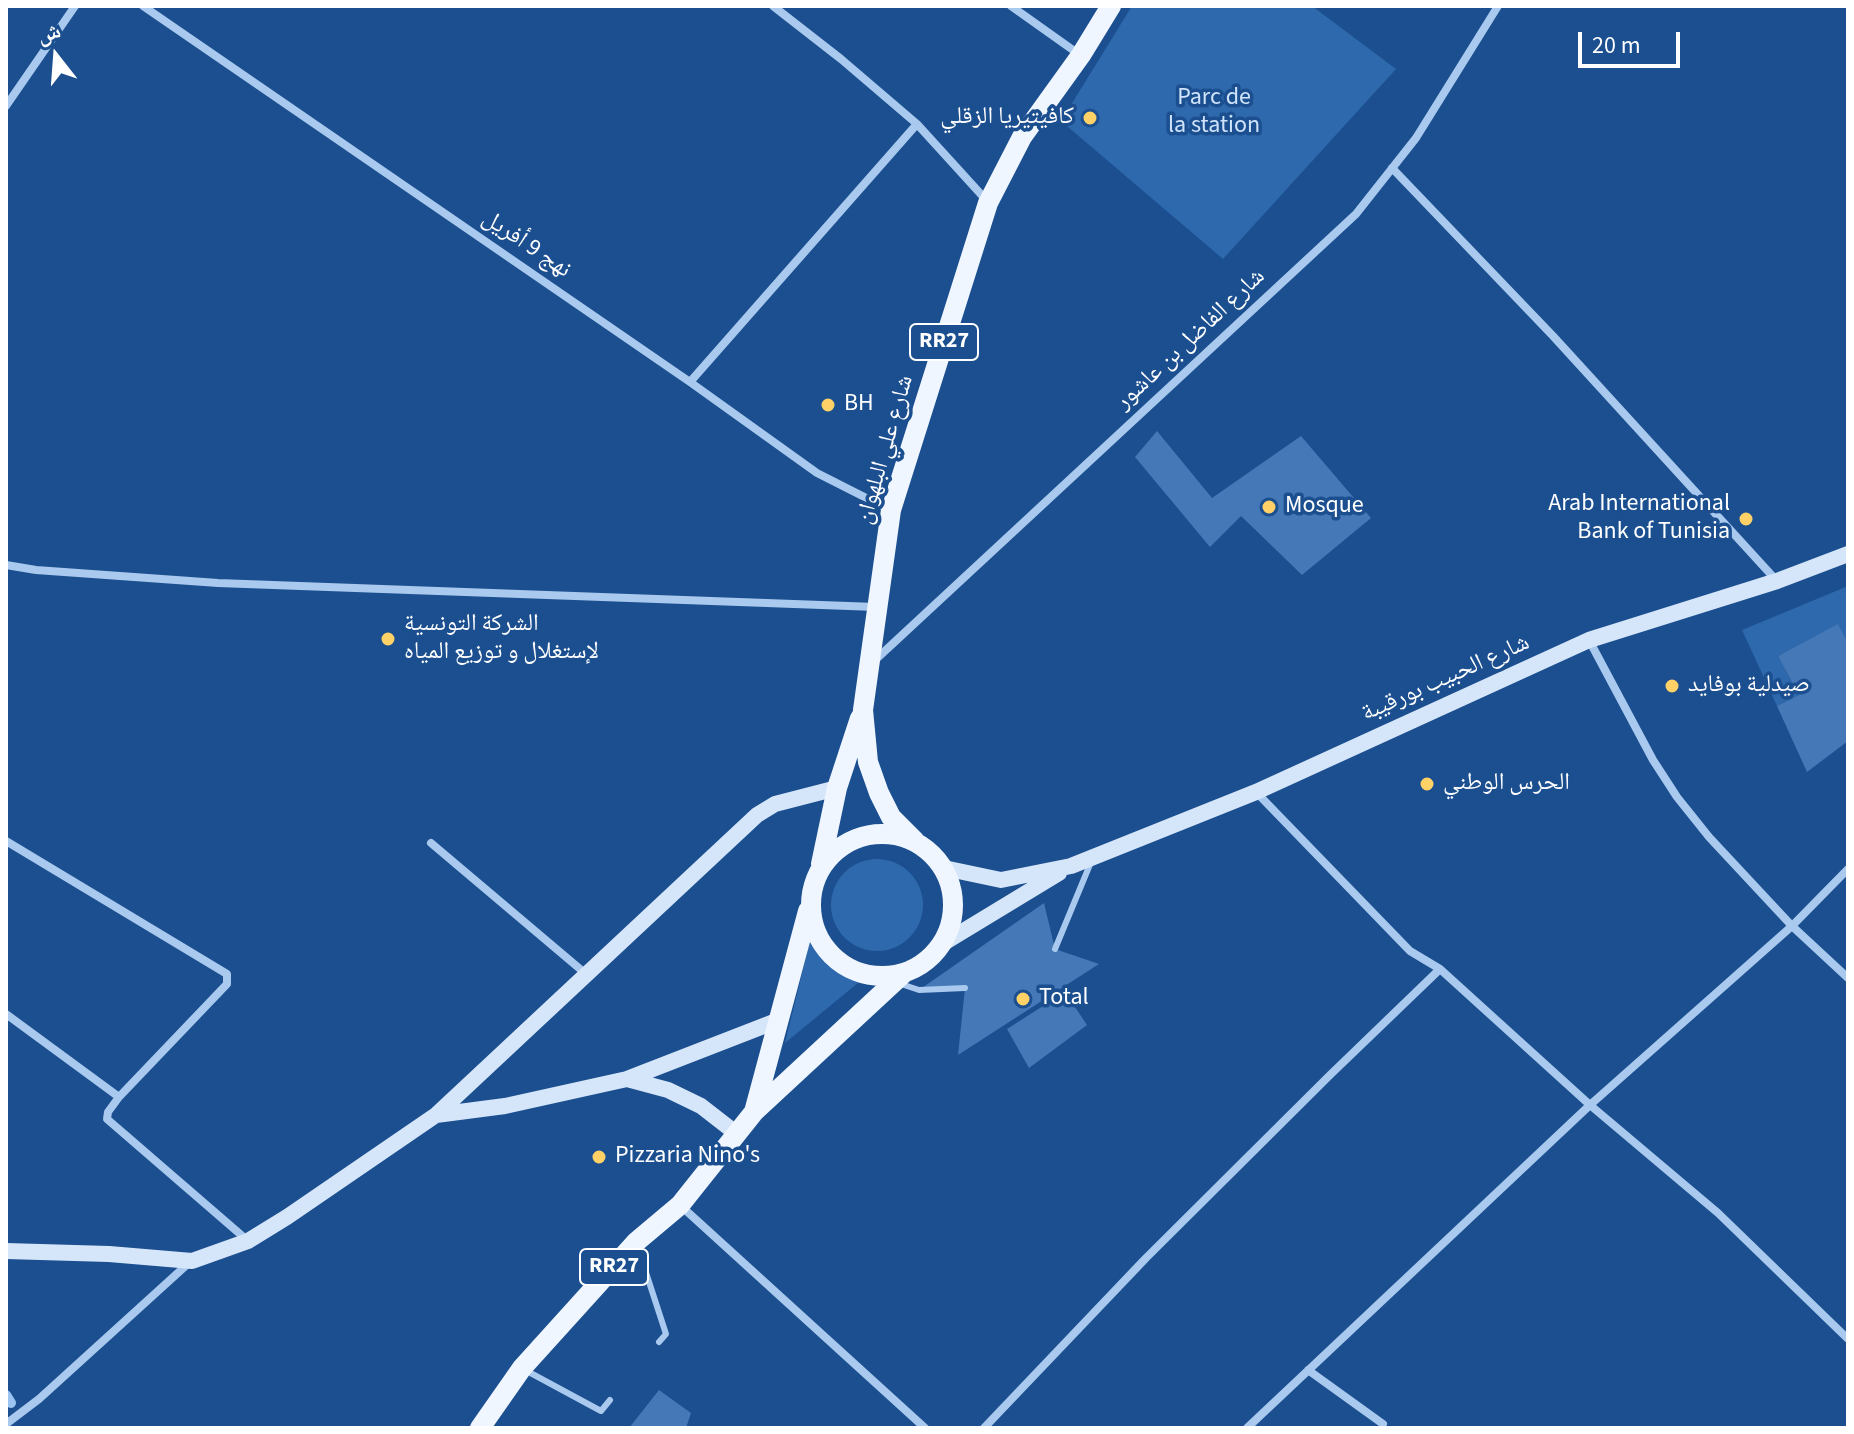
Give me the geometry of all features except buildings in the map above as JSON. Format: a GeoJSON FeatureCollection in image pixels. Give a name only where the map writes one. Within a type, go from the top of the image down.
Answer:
{"type":"FeatureCollection","features":[{"type":"Feature","properties":{"kind":"main road","name":"شارع علي البلهوان"},"geometry":{"type":"LineString","coordinates":[[863,710],[891,510],[988,203],[1022,137],[1081,55],[1111,6]]}},
{"type":"Feature","properties":{"kind":"main road","name":"RR27"},"geometry":{"type":"LineString","coordinates":[[754,1112],[810,905],[812,884],[821,866],[837,788],[863,710]]}},
{"type":"Feature","properties":{"kind":"main road","name":"RR27"},"geometry":{"type":"LineString","coordinates":[[863,710],[868,762],[891,817],[944,868]]}},
{"type":"Feature","properties":{"kind":"main road"},"geometry":{"type":"LineString","coordinates":[[821,866],[835,850],[853,839],[874,833],[895,834],[915,841]]}},
{"type":"Feature","properties":{"kind":"main road"},"geometry":{"type":"LineString","coordinates":[[942,944],[953,916],[953,900],[944,868]]}},
{"type":"Feature","properties":{"kind":"main road"},"geometry":{"type":"LineString","coordinates":[[810,905],[813,927],[823,947],[839,963],[860,973],[899,977]]}},
{"type":"Feature","properties":{"kind":"main road","name":"RR27"},"geometry":{"type":"LineString","coordinates":[[480,1428],[522,1368],[636,1242],[680,1205],[754,1112],[899,977],[924,962],[942,944]]}},
{"type":"Feature","properties":{"kind":"street"},"geometry":{"type":"LineString","coordinates":[[6,106],[75,6]]}},
{"type":"Feature","properties":{"kind":"street","name":"نهج 9 أفريل"},"geometry":{"type":"LineString","coordinates":[[143,6],[690,382],[817,473],[891,510]]}},
{"type":"Feature","properties":{"kind":"street"},"geometry":{"type":"LineString","coordinates":[[773,6],[917,124],[988,203]]}},
{"type":"Feature","properties":{"kind":"street"},"geometry":{"type":"LineString","coordinates":[[1011,6],[1081,55]]}},
{"type":"Feature","properties":{"kind":"street","name":"شارع الفاضل بن عاشور"},"geometry":{"type":"LineString","coordinates":[[868,667],[1356,214],[1416,138],[1498,6]]}},
{"type":"Feature","properties":{"kind":"street"},"geometry":{"type":"LineString","coordinates":[[690,382],[917,124]]}},
{"type":"Feature","properties":{"kind":"street"},"geometry":{"type":"LineString","coordinates":[[1392,168],[1553,336],[1777,581]]}},
{"type":"Feature","properties":{"kind":"street","name":"شارع الحبيب بورقيبة"},"geometry":{"type":"LineString","coordinates":[[1071,866],[1256,792],[1589,640],[1777,581],[1848,554]]}},
{"type":"Feature","properties":{"kind":"street"},"geometry":{"type":"LineString","coordinates":[[6,565],[36,570],[218,583],[876,607]]}},
{"type":"Feature","properties":{"kind":"street"},"geometry":{"type":"LineString","coordinates":[[1589,640],[1653,760],[1677,797],[1709,837],[1792,926],[1848,978]]}},
{"type":"Feature","properties":{"kind":"street"},"geometry":{"type":"LineString","coordinates":[[6,1424],[39,1399],[192,1261],[248,1241],[436,1115],[757,815],[775,804],[837,788]]}},
{"type":"Feature","properties":{"kind":"street"},"geometry":{"type":"LineString","coordinates":[[1256,792],[1410,951],[1440,969],[1590,1105],[1718,1213],[1848,1339]]}},
{"type":"Feature","properties":{"kind":"street"},"geometry":{"type":"LineString","coordinates":[[6,841],[227,974],[227,984],[119,1097],[108,1112],[107,1119],[248,1241]]}},
{"type":"Feature","properties":{"kind":"street"},"geometry":{"type":"LineString","coordinates":[[431,843],[586,974]]}},
{"type":"Feature","properties":{"kind":"street"},"geometry":{"type":"LineString","coordinates":[[944,868],[1001,880],[1071,866]]}},
{"type":"Feature","properties":{"kind":"street"},"geometry":{"type":"LineString","coordinates":[[942,944],[1071,866]]}},
{"type":"Feature","properties":{"kind":"street"},"geometry":{"type":"LineString","coordinates":[[1247,1428],[1590,1105],[1792,926],[1848,869]]}},
{"type":"Feature","properties":{"kind":"street"},"geometry":{"type":"LineString","coordinates":[[984,1428],[1146,1258],[1440,969]]}},
{"type":"Feature","properties":{"kind":"street"},"geometry":{"type":"LineString","coordinates":[[6,1014],[119,1097]]}},
{"type":"Feature","properties":{"kind":"street"},"geometry":{"type":"LineString","coordinates":[[436,1115],[505,1106],[627,1079],[779,1020]]}},
{"type":"Feature","properties":{"kind":"street"},"geometry":{"type":"LineString","coordinates":[[627,1079],[668,1090],[701,1106],[737,1134]]}},
{"type":"Feature","properties":{"kind":"street"},"geometry":{"type":"LineString","coordinates":[[680,1205],[925,1428]]}},
{"type":"Feature","properties":{"kind":"street"},"geometry":{"type":"LineString","coordinates":[[6,1251],[109,1254],[192,1261]]}},
{"type":"Feature","properties":{"kind":"street"},"geometry":{"type":"LineString","coordinates":[[1308,1370],[1383,1424]]}},
{"type":"Feature","properties":{"kind":"lane"},"geometry":{"type":"LineString","coordinates":[[1055,949],[1093,858]]}},
{"type":"Feature","properties":{"kind":"lane"},"geometry":{"type":"LineString","coordinates":[[899,977],[919,990],[965,988]]}},
{"type":"Feature","properties":{"kind":"lane"},"geometry":{"type":"LineString","coordinates":[[636,1242],[666,1334],[659,1342]]}},
{"type":"Feature","properties":{"kind":"lane"},"geometry":{"type":"LineString","coordinates":[[522,1368],[601,1411],[610,1400]]}},
{"type":"Feature","properties":{"kind":"green space","name":"Parc de la station"},"geometry":{"type":"Polygon","coordinates":[[[1132,6],[1312,6],[1396,69],[1223,259],[1061,121],[1132,6]]]}},
{"type":"Feature","properties":{"kind":"green space"},"geometry":{"type":"Polygon","coordinates":[[[1848,586],[1848,643],[1838,625],[1778,656],[1799,695],[1777,706],[1742,630],[1848,586]]]}},
{"type":"Feature","properties":{"kind":"green space"},"geometry":{"type":"Polygon","coordinates":[[[868,859],[886,859],[903,866],[916,879],[923,905],[916,931],[903,944],[886,951],[868,951],[851,944],[838,931],[831,914],[831,896],[838,879],[851,866],[868,859]]]}},
{"type":"Feature","properties":{"kind":"green space"},"geometry":{"type":"Polygon","coordinates":[[[810,941],[864,978],[785,1043],[810,941]]]}},
{"type":"Feature","properties":{"kind":"waterway"},"geometry":{"type":"LineString","coordinates":[[6,1395],[11,1403]]}},
{"type":"Feature","properties":{"kind":"place","name":"كافيتيريا الزقلي"},"geometry":{"type":"Point","coordinates":[1090,118]}},
{"type":"Feature","properties":{"kind":"place","name":"BH"},"geometry":{"type":"Point","coordinates":[828,405]}},
{"type":"Feature","properties":{"kind":"place","name":"Mosque"},"geometry":{"type":"Point","coordinates":[1269,507]}},
{"type":"Feature","properties":{"kind":"place","name":"Arab International Bank of Tunisia"},"geometry":{"type":"Point","coordinates":[1746,519]}},
{"type":"Feature","properties":{"kind":"place","name":"الشركة التونسية لإستغلال و توزيع المياه"},"geometry":{"type":"Point","coordinates":[388,639]}},
{"type":"Feature","properties":{"kind":"place","name":"صيدلية بوفايد"},"geometry":{"type":"Point","coordinates":[1672,686]}},
{"type":"Feature","properties":{"kind":"place","name":"الحرس الوطني"},"geometry":{"type":"Point","coordinates":[1427,784]}},
{"type":"Feature","properties":{"kind":"place","name":"Total"},"geometry":{"type":"Point","coordinates":[1023,999]}},
{"type":"Feature","properties":{"kind":"place","name":"Pizzaria Nino's"},"geometry":{"type":"Point","coordinates":[599,1157]}}]}
